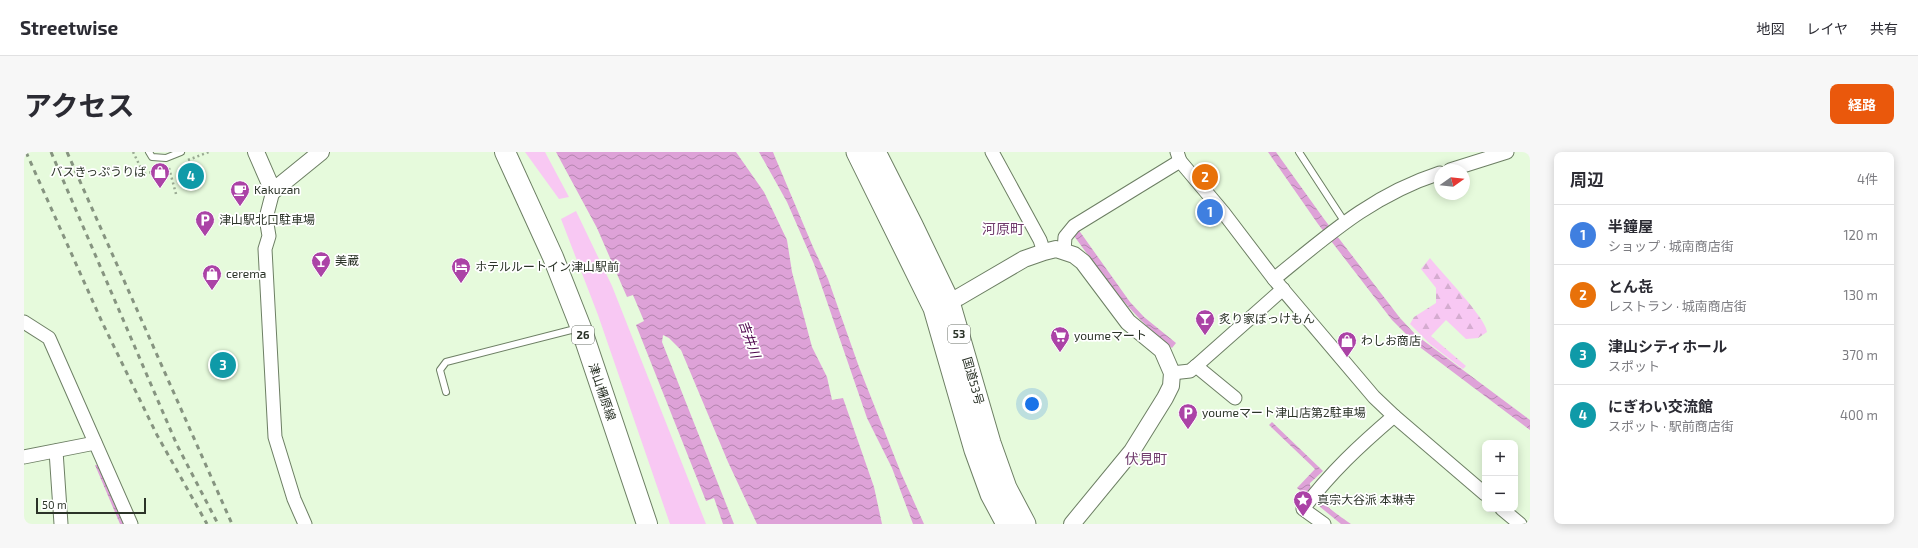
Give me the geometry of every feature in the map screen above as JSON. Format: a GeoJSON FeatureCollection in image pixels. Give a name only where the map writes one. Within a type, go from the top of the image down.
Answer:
{"type":"FeatureCollection","features":[{"type":"Feature","properties":{"kind":"highway","name":"国道53号"},"geometry":{"type":"LineString","coordinates":[[857,152],[942,305],[975,450],[991,494],[1007,524]]}},
{"type":"Feature","properties":{"kind":"highway","name":"国道53号"},"geometry":{"type":"LineString","coordinates":[[875,152],[912,225],[942,305],[1006,488],[1026,524]]}},
{"type":"Feature","properties":{"kind":"main road","name":"津山柵原線"},"geometry":{"type":"LineString","coordinates":[[505,152],[550,250],[581,328],[647,524]]}},
{"type":"Feature","properties":{"kind":"street"},"geometry":{"type":"LineString","coordinates":[[256,152],[272,191],[266,218],[269,236],[265,249],[275,437],[294,499],[305,524]]}},
{"type":"Feature","properties":{"kind":"street"},"geometry":{"type":"LineString","coordinates":[[272,191],[321,152]]}},
{"type":"Feature","properties":{"kind":"street"},"geometry":{"type":"LineString","coordinates":[[992,152],[1040,240],[1044,252]]}},
{"type":"Feature","properties":{"kind":"street"},"geometry":{"type":"LineString","coordinates":[[1469,164],[1507,152]]}},
{"type":"Feature","properties":{"kind":"street"},"geometry":{"type":"LineString","coordinates":[[1064,251],[1065,238],[1074,226],[1178,157],[1279,284],[1374,397],[1482,491]]}},
{"type":"Feature","properties":{"kind":"street"},"geometry":{"type":"LineString","coordinates":[[1172,373],[1190,371],[1196,366],[1344,221],[1389,194],[1421,179],[1434,175]]}},
{"type":"Feature","properties":{"kind":"street"},"geometry":{"type":"LineString","coordinates":[[942,305],[1024,260],[1056,249],[1074,255],[1083,262],[1128,322],[1162,350],[1172,373],[1171,386],[1165,398],[1132,451],[1072,524]]}},
{"type":"Feature","properties":{"kind":"street"},"geometry":{"type":"LineString","coordinates":[[24,322],[49,338],[131,524]]}},
{"type":"Feature","properties":{"kind":"street"},"geometry":{"type":"LineString","coordinates":[[1196,366],[1235,398]]}},
{"type":"Feature","properties":{"kind":"street"},"geometry":{"type":"LineString","coordinates":[[1324,524],[1303,509],[1312,496],[1345,459],[1394,416]]}},
{"type":"Feature","properties":{"kind":"street"},"geometry":{"type":"LineString","coordinates":[[24,458],[95,443]]}},
{"type":"Feature","properties":{"kind":"street"},"geometry":{"type":"LineString","coordinates":[[56,451],[61,524]]}},
{"type":"Feature","properties":{"kind":"street"},"geometry":{"type":"LineString","coordinates":[[1506,512],[1520,524]]}},
{"type":"Feature","properties":{"kind":"lane"},"geometry":{"type":"LineString","coordinates":[[149,152],[152,157],[166,158],[181,152]]}},
{"type":"Feature","properties":{"kind":"lane"},"geometry":{"type":"LineString","coordinates":[[1299,152],[1344,221]]}},
{"type":"Feature","properties":{"kind":"lane"},"geometry":{"type":"LineString","coordinates":[[446,392],[440,370],[446,362],[581,328]]}},
{"type":"Feature","properties":{"kind":"path"},"geometry":{"type":"LineString","coordinates":[[169,168],[176,194]]}},
{"type":"Feature","properties":{"kind":"green space"},"geometry":{"type":"Polygon","coordinates":[[[525,152],[545,152],[569,197],[559,199],[525,152]]]}},
{"type":"Feature","properties":{"kind":"green space"},"geometry":{"type":"Polygon","coordinates":[[[576,211],[612,286],[706,524],[670,524],[598,315],[561,219],[576,211]]]}},
{"type":"Feature","properties":{"kind":"green space"},"geometry":{"type":"Polygon","coordinates":[[[1430,258],[1463,295],[1480,317],[1487,332],[1478,338],[1466,339],[1446,320],[1431,336],[1466,366],[1463,369],[1430,344],[1410,324],[1414,317],[1436,303],[1436,288],[1421,269],[1430,258]]]}},
{"type":"Feature","properties":{"kind":"water","name":"吉井川"},"geometry":{"type":"Polygon","coordinates":[[[556,152],[736,152],[764,192],[787,240],[792,272],[812,347],[827,377],[832,400],[843,398],[874,487],[882,524],[757,524],[728,462],[681,350],[669,338],[663,335],[662,342],[734,524],[723,524],[714,498],[706,501],[636,325],[644,321],[633,295],[627,297],[597,228],[556,152]]]}},
{"type":"Feature","properties":{"kind":"water"},"geometry":{"type":"Polygon","coordinates":[[[759,152],[773,152],[828,279],[859,367],[901,473],[924,524],[913,524],[892,468],[867,418],[814,264],[787,202],[759,152]]]}},
{"type":"Feature","properties":{"kind":"water"},"geometry":{"type":"Polygon","coordinates":[[[1268,152],[1276,152],[1324,219],[1400,318],[1416,335],[1530,420],[1530,430],[1417,345],[1392,320],[1318,224],[1268,152]]]}},
{"type":"Feature","properties":{"kind":"water"},"geometry":{"type":"Polygon","coordinates":[[[1078,229],[1130,302],[1144,317],[1176,343],[1172,348],[1156,335],[1129,308],[1106,279],[1072,233],[1078,229]]]}},
{"type":"Feature","properties":{"kind":"water"},"geometry":{"type":"Polygon","coordinates":[[[1272,422],[1323,471],[1310,483],[1311,488],[1319,499],[1351,524],[1341,524],[1297,488],[1315,469],[1269,425],[1272,422]]]}},
{"type":"Feature","properties":{"kind":"water"},"geometry":{"type":"Polygon","coordinates":[[[95,465],[99,465],[125,524],[120,524],[95,465]]]}},
{"type":"Feature","properties":{"kind":"railway"},"geometry":{"type":"LineString","coordinates":[[26,152],[102,322],[157,435],[207,524]]}},
{"type":"Feature","properties":{"kind":"railway"},"geometry":{"type":"LineString","coordinates":[[51,152],[177,445],[218,524]]}},
{"type":"Feature","properties":{"kind":"railway"},"geometry":{"type":"LineString","coordinates":[[67,152],[232,524]]}},
{"type":"Feature","properties":{"kind":"place","name":"にぎわい交流館"},"geometry":{"type":"Point","coordinates":[191,176]}},
{"type":"Feature","properties":{"kind":"place","name":"とん㐂"},"geometry":{"type":"Point","coordinates":[1205,177]}},
{"type":"Feature","properties":{"kind":"place","name":"バスきっぷうりば"},"geometry":{"type":"Point","coordinates":[160,189]}},
{"type":"Feature","properties":{"kind":"place","name":"Kakuzan"},"geometry":{"type":"Point","coordinates":[240,207]}},
{"type":"Feature","properties":{"kind":"place","name":"半鐘屋"},"geometry":{"type":"Point","coordinates":[1210,212]}},
{"type":"Feature","properties":{"kind":"place","name":"津山駅北口駐車場"},"geometry":{"type":"Point","coordinates":[205,237]}},
{"type":"Feature","properties":{"kind":"place","name":"美蔵"},"geometry":{"type":"Point","coordinates":[321,278]}},
{"type":"Feature","properties":{"kind":"place","name":"ホテルルートイン津山駅前"},"geometry":{"type":"Point","coordinates":[461,284]}},
{"type":"Feature","properties":{"kind":"place","name":"cerema"},"geometry":{"type":"Point","coordinates":[212,291]}},
{"type":"Feature","properties":{"kind":"place","name":"炙り家ぼっけもん"},"geometry":{"type":"Point","coordinates":[1205,336]}},
{"type":"Feature","properties":{"kind":"place","name":"youmeマート"},"geometry":{"type":"Point","coordinates":[1060,353]}},
{"type":"Feature","properties":{"kind":"place","name":"わしお商店"},"geometry":{"type":"Point","coordinates":[1347,358]}},
{"type":"Feature","properties":{"kind":"place","name":"津山シティホール"},"geometry":{"type":"Point","coordinates":[223,365]}},
{"type":"Feature","properties":{"kind":"place","name":"youmeマート津山店第2駐車場"},"geometry":{"type":"Point","coordinates":[1188,430]}},
{"type":"Feature","properties":{"kind":"place","name":"真宗大谷派 本琳寺"},"geometry":{"type":"Point","coordinates":[1303,517]}},
{"type":"Feature","properties":{"kind":"district","name":"河原町"},"geometry":{"type":"Point","coordinates":[1003,229]}},
{"type":"Feature","properties":{"kind":"district","name":"伏見町"},"geometry":{"type":"Point","coordinates":[1146,459]}}]}
